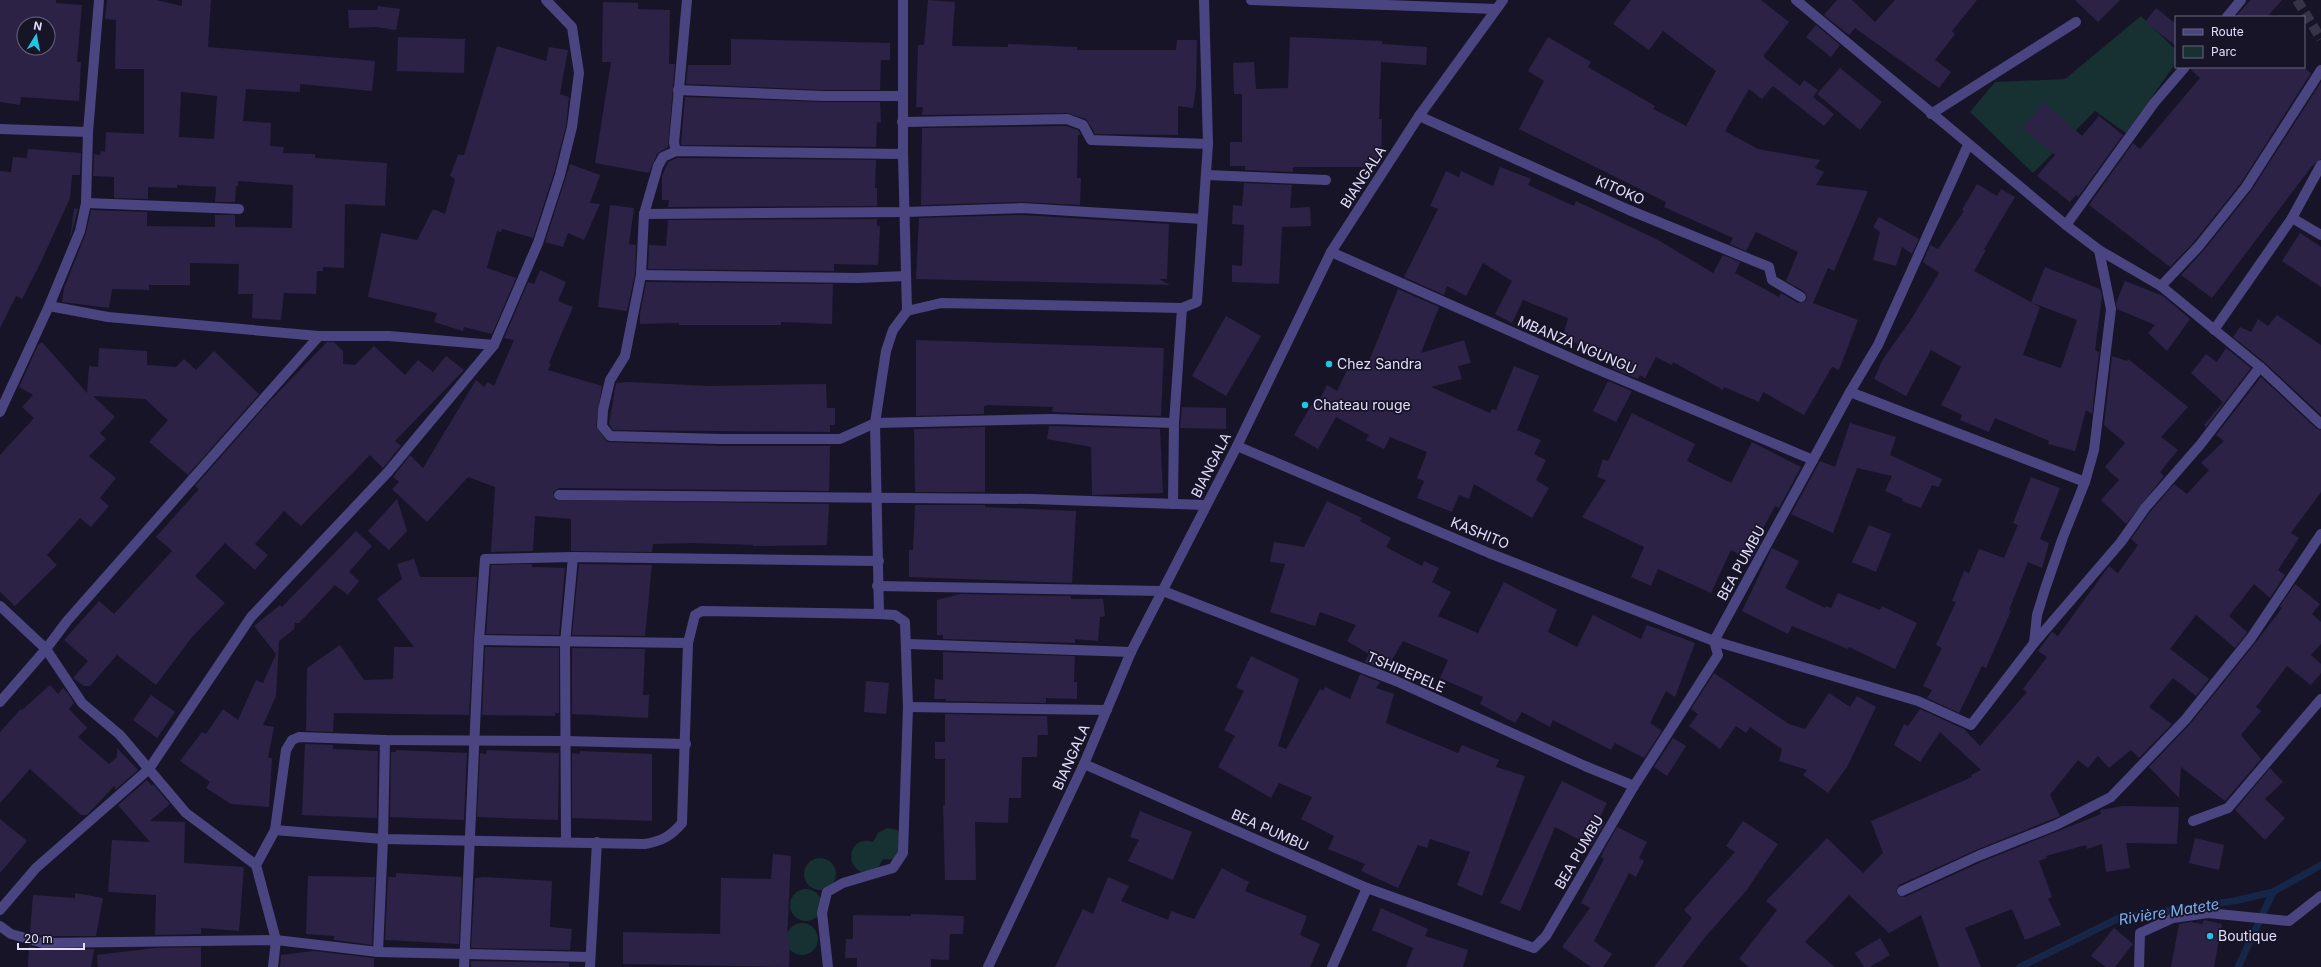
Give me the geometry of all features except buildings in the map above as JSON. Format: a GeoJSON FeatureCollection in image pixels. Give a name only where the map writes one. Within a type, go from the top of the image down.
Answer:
{"type":"FeatureCollection","features":[{"type":"Feature","properties":{"kind":"street"},"geometry":{"type":"LineString","coordinates":[[0,412],[4,393],[49,306],[80,231],[86,203],[88,132],[99,0]]}},
{"type":"Feature","properties":{"kind":"street"},"geometry":{"type":"LineString","coordinates":[[0,910],[36,868],[149,768],[252,617],[388,472],[494,345],[538,243],[560,175],[572,127],[579,73],[572,27],[546,0]]}},
{"type":"Feature","properties":{"kind":"street"},"geometry":{"type":"LineString","coordinates":[[676,151],[674,143],[687,0]]}},
{"type":"Feature","properties":{"kind":"street"},"geometry":{"type":"LineString","coordinates":[[879,614],[877,586],[879,561],[875,423],[886,351],[893,330],[907,311],[902,122],[903,0]]}},
{"type":"Feature","properties":{"kind":"street"},"geometry":{"type":"LineString","coordinates":[[907,311],[941,303],[1182,308],[1197,302],[1208,144],[1204,0]]}},
{"type":"Feature","properties":{"kind":"street"},"geometry":{"type":"LineString","coordinates":[[1251,0],[1496,9]]}},
{"type":"Feature","properties":{"kind":"street","name":"BIANGALA"},"geometry":{"type":"LineString","coordinates":[[988,967],[1084,764],[1132,652],[1237,446],[1331,252],[1419,116],[1503,0]]}},
{"type":"Feature","properties":{"kind":"street"},"geometry":{"type":"LineString","coordinates":[[1796,0],[1968,145],[2066,225],[2099,250],[2161,286],[2260,367],[2321,424]]}},
{"type":"Feature","properties":{"kind":"street"},"geometry":{"type":"LineString","coordinates":[[2227,16],[2241,0]]}},
{"type":"Feature","properties":{"kind":"street"},"geometry":{"type":"LineString","coordinates":[[1931,114],[2076,22]]}},
{"type":"Feature","properties":{"kind":"street"},"geometry":{"type":"LineString","coordinates":[[2066,225],[2154,104],[2184,68]]}},
{"type":"Feature","properties":{"kind":"street"},"geometry":{"type":"LineString","coordinates":[[2161,286],[2199,246],[2246,187],[2321,70]]}},
{"type":"Feature","properties":{"kind":"street"},"geometry":{"type":"LineString","coordinates":[[678,90],[823,96],[902,96]]}},
{"type":"Feature","properties":{"kind":"street","name":"KITOKO"},"geometry":{"type":"LineString","coordinates":[[1419,116],[1629,210],[1769,266],[1772,280],[1801,297]]}},
{"type":"Feature","properties":{"kind":"street"},"geometry":{"type":"LineString","coordinates":[[902,122],[1067,119],[1083,126],[1091,140],[1208,144]]}},
{"type":"Feature","properties":{"kind":"street"},"geometry":{"type":"LineString","coordinates":[[0,129],[88,132]]}},
{"type":"Feature","properties":{"kind":"street","name":"BEA PUMBU"},"geometry":{"type":"LineString","coordinates":[[1084,764],[1367,888],[1534,948],[1546,936],[1634,786],[1718,655],[1714,641],[1850,392],[1878,345],[1968,145]]}},
{"type":"Feature","properties":{"kind":"street"},"geometry":{"type":"LineString","coordinates":[[903,154],[676,151],[663,157],[658,166],[644,214],[641,275],[625,356],[610,380],[603,410],[602,426],[610,436],[722,439],[840,439],[875,423],[1052,419],[1174,423]]}},
{"type":"Feature","properties":{"kind":"street"},"geometry":{"type":"LineString","coordinates":[[2214,330],[2292,218],[2321,165]]}},
{"type":"Feature","properties":{"kind":"street"},"geometry":{"type":"LineString","coordinates":[[1206,175],[1326,180]]}},
{"type":"Feature","properties":{"kind":"street"},"geometry":{"type":"LineString","coordinates":[[86,203],[240,209]]}},
{"type":"Feature","properties":{"kind":"street"},"geometry":{"type":"LineString","coordinates":[[644,214],[905,212],[1022,208],[1202,219]]}},
{"type":"Feature","properties":{"kind":"street"},"geometry":{"type":"LineString","coordinates":[[2292,218],[2321,235]]}},
{"type":"Feature","properties":{"kind":"street"},"geometry":{"type":"LineString","coordinates":[[2034,643],[2037,615],[2045,589],[2063,537],[2085,482],[2094,450],[2111,309],[2099,250]]}},
{"type":"Feature","properties":{"kind":"street","name":"MBANZA NGUNGU"},"geometry":{"type":"LineString","coordinates":[[1331,252],[1580,362],[1813,460]]}},
{"type":"Feature","properties":{"kind":"street"},"geometry":{"type":"LineString","coordinates":[[641,275],[858,278],[906,276]]}},
{"type":"Feature","properties":{"kind":"street"},"geometry":{"type":"LineString","coordinates":[[49,306],[108,318],[319,336],[389,336],[494,345]]}},
{"type":"Feature","properties":{"kind":"street"},"geometry":{"type":"LineString","coordinates":[[1173,504],[1174,423],[1182,308]]}},
{"type":"Feature","properties":{"kind":"street"},"geometry":{"type":"LineString","coordinates":[[0,702],[46,649],[67,621],[319,336]]}},
{"type":"Feature","properties":{"kind":"street"},"geometry":{"type":"LineString","coordinates":[[2034,643],[2122,542],[2145,508],[2200,445],[2260,367]]}},
{"type":"Feature","properties":{"kind":"street"},"geometry":{"type":"LineString","coordinates":[[1850,392],[2085,482]]}},
{"type":"Feature","properties":{"kind":"street","name":"KASHITO"},"geometry":{"type":"LineString","coordinates":[[1237,446],[1489,553],[1714,641],[1918,702],[1972,725],[2034,643]]}},
{"type":"Feature","properties":{"kind":"street"},"geometry":{"type":"LineString","coordinates":[[559,495],[1032,499],[1206,505]]}},
{"type":"Feature","properties":{"kind":"street"},"geometry":{"type":"LineString","coordinates":[[1902,892],[1978,856],[2056,825],[2111,797],[2185,720],[2241,650],[2321,534]]}},
{"type":"Feature","properties":{"kind":"street"},"geometry":{"type":"LineString","coordinates":[[464,967],[472,840],[479,640],[485,559],[573,557],[879,561]]}},
{"type":"Feature","properties":{"kind":"street"},"geometry":{"type":"LineString","coordinates":[[566,842],[564,741],[565,643],[573,557]]}},
{"type":"Feature","properties":{"kind":"street"},"geometry":{"type":"LineString","coordinates":[[877,586],[1163,591]]}},
{"type":"Feature","properties":{"kind":"street","name":"TSHIPEPELE"},"geometry":{"type":"LineString","coordinates":[[1163,591],[1396,681],[1585,766],[1634,786]]}},
{"type":"Feature","properties":{"kind":"street"},"geometry":{"type":"LineString","coordinates":[[0,606],[46,649],[82,703],[120,735],[186,813],[256,866],[276,940],[274,967]]}},
{"type":"Feature","properties":{"kind":"street"},"geometry":{"type":"LineString","coordinates":[[275,830],[383,839],[645,844],[660,841],[675,831],[682,823],[686,744],[688,643],[695,615],[702,611],[895,615],[905,622],[908,644],[908,706],[903,852],[894,868],[842,883],[827,892],[822,913],[828,967]]}},
{"type":"Feature","properties":{"kind":"street"},"geometry":{"type":"LineString","coordinates":[[479,640],[565,643],[688,643]]}},
{"type":"Feature","properties":{"kind":"street"},"geometry":{"type":"LineString","coordinates":[[908,644],[1132,652]]}},
{"type":"Feature","properties":{"kind":"street"},"geometry":{"type":"LineString","coordinates":[[2193,821],[2228,808],[2321,699]]}},
{"type":"Feature","properties":{"kind":"street"},"geometry":{"type":"LineString","coordinates":[[908,706],[1107,710]]}},
{"type":"Feature","properties":{"kind":"street"},"geometry":{"type":"LineString","coordinates":[[256,866],[275,830],[286,750],[292,740],[299,737],[385,740],[564,741],[686,744]]}},
{"type":"Feature","properties":{"kind":"street"},"geometry":{"type":"LineString","coordinates":[[378,952],[383,839],[385,740]]}},
{"type":"Feature","properties":{"kind":"street"},"geometry":{"type":"LineString","coordinates":[[0,926],[11,934],[43,943],[276,940],[378,952],[590,962],[597,842]]}},
{"type":"Feature","properties":{"kind":"street"},"geometry":{"type":"LineString","coordinates":[[1332,967],[1367,888]]}},
{"type":"Feature","properties":{"kind":"street"},"geometry":{"type":"LineString","coordinates":[[2139,967],[2140,933],[2173,918],[2208,913],[2290,921],[2321,896]]}},
{"type":"Feature","properties":{"kind":"green space"},"geometry":{"type":"Polygon","coordinates":[[[2141,16],[2175,49],[2175,64],[2126,133],[2095,111],[2033,173],[1970,112],[1995,82],[2065,79],[2141,16]]]}},
{"type":"Feature","properties":{"kind":"green space"},"geometry":{"type":"Polygon","coordinates":[[[887,828],[897,830],[904,838],[895,860],[883,859],[877,870],[861,872],[852,862],[852,850],[860,842],[873,842],[878,833],[887,828]]]}},
{"type":"Feature","properties":{"kind":"green space"},"geometry":{"type":"Polygon","coordinates":[[[817,858],[823,858],[833,865],[836,874],[835,880],[829,887],[823,890],[817,890],[807,883],[804,877],[804,871],[811,861],[817,858]]]}},
{"type":"Feature","properties":{"kind":"green space"},"geometry":{"type":"Polygon","coordinates":[[[803,889],[809,889],[819,896],[822,905],[821,911],[815,918],[809,921],[803,921],[793,914],[790,908],[790,902],[797,892],[803,889]]]}},
{"type":"Feature","properties":{"kind":"green space"},"geometry":{"type":"Polygon","coordinates":[[[799,923],[805,923],[815,930],[818,939],[817,945],[811,952],[805,955],[799,955],[789,948],[786,942],[786,936],[793,926],[799,923]]]}},
{"type":"Feature","properties":{"kind":"waterway","name":"Rivière Matete"},"geometry":{"type":"LineString","coordinates":[[2020,967],[2119,918],[2234,901],[2273,892],[2321,865]]}},
{"type":"Feature","properties":{"kind":"waterway"},"geometry":{"type":"LineString","coordinates":[[2238,967],[2273,892]]}},
{"type":"Feature","properties":{"kind":"tunnel"},"geometry":{"type":"LineString","coordinates":[[2297,0],[2321,39]]}},
{"type":"Feature","properties":{"kind":"place","name":"Chez Sandra"},"geometry":{"type":"Point","coordinates":[1329,364]}},
{"type":"Feature","properties":{"kind":"place","name":"Chateau rouge"},"geometry":{"type":"Point","coordinates":[1305,405]}},
{"type":"Feature","properties":{"kind":"place","name":"Boutique"},"geometry":{"type":"Point","coordinates":[2210,936]}}]}
